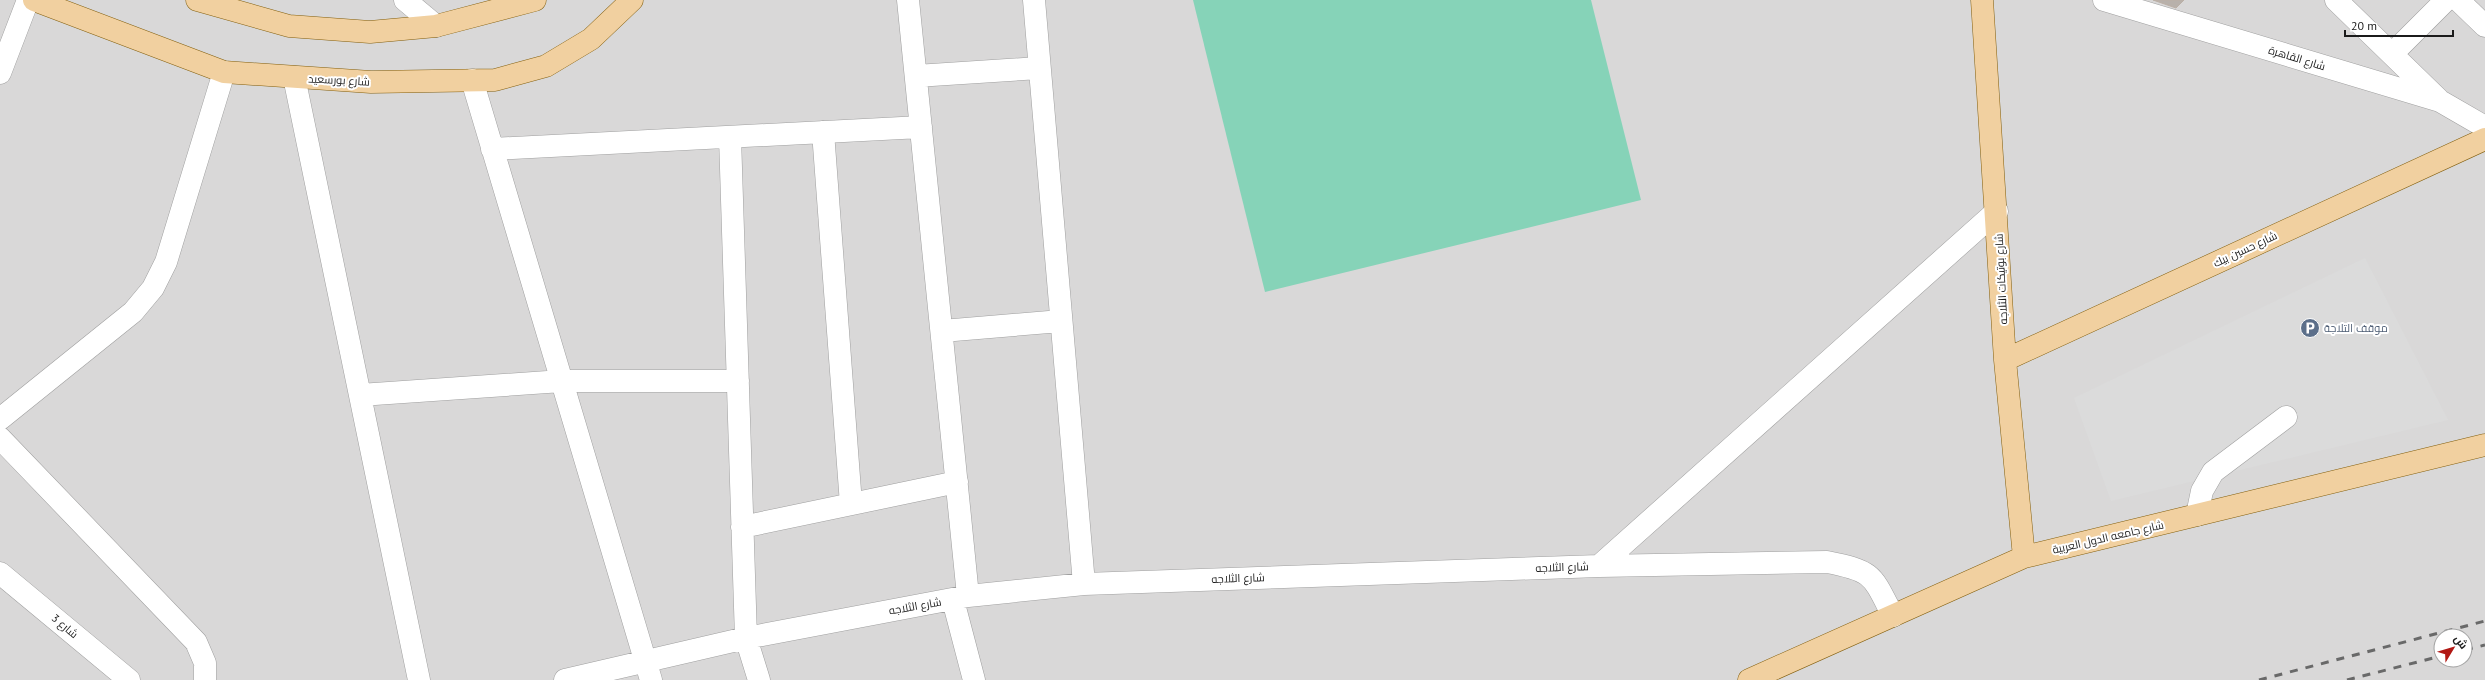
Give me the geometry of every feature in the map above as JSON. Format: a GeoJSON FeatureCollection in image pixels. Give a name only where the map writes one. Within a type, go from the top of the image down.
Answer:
{"type":"FeatureCollection","features":[{"type":"Feature","properties":{"kind":"main road","name":"شارع بورسعيد"},"geometry":{"type":"LineString","coordinates":[[34,0],[224,72],[371,82],[495,80],[546,66],[592,39],[632,0]]}},
{"type":"Feature","properties":{"kind":"main road"},"geometry":{"type":"LineString","coordinates":[[197,0],[289,26],[370,32],[436,26],[531,1]]}},
{"type":"Feature","properties":{"kind":"main road","name":"شارع بوتيكات الثلاجه"},"geometry":{"type":"LineString","coordinates":[[1982,0],[1997,211],[2005,360],[2024,557]]}},
{"type":"Feature","properties":{"kind":"main road","name":"شارع حسين بيك"},"geometry":{"type":"LineString","coordinates":[[2005,360],[2485,139]]}},
{"type":"Feature","properties":{"kind":"main road","name":"شارع جامعه الدول العربية"},"geometry":{"type":"LineString","coordinates":[[1748,680],[2024,557],[2485,445]]}},
{"type":"Feature","properties":{"kind":"street"},"geometry":{"type":"LineString","coordinates":[[0,73],[28,0]]}},
{"type":"Feature","properties":{"kind":"street"},"geometry":{"type":"LineString","coordinates":[[405,0],[436,26]]}},
{"type":"Feature","properties":{"kind":"street"},"geometry":{"type":"LineString","coordinates":[[908,0],[957,482],[960,598],[974,680]]}},
{"type":"Feature","properties":{"kind":"street"},"geometry":{"type":"LineString","coordinates":[[1034,0],[1084,584]]}},
{"type":"Feature","properties":{"kind":"street","name":"شارع القاهرة"},"geometry":{"type":"LineString","coordinates":[[2104,0],[2440,101],[2485,127]]}},
{"type":"Feature","properties":{"kind":"street"},"geometry":{"type":"LineString","coordinates":[[2336,0],[2440,101]]}},
{"type":"Feature","properties":{"kind":"street"},"geometry":{"type":"LineString","coordinates":[[2392,54],[2446,0]]}},
{"type":"Feature","properties":{"kind":"street"},"geometry":{"type":"LineString","coordinates":[[2458,0],[2485,26]]}},
{"type":"Feature","properties":{"kind":"street"},"geometry":{"type":"LineString","coordinates":[[916,76],[1039,68]]}},
{"type":"Feature","properties":{"kind":"street"},"geometry":{"type":"LineString","coordinates":[[0,419],[133,312],[153,288],[166,262],[224,72]]}},
{"type":"Feature","properties":{"kind":"street"},"geometry":{"type":"LineString","coordinates":[[294,77],[419,680]]}},
{"type":"Feature","properties":{"kind":"street"},"geometry":{"type":"LineString","coordinates":[[472,80],[649,671]]}},
{"type":"Feature","properties":{"kind":"street"},"geometry":{"type":"LineString","coordinates":[[492,149],[921,127]]}},
{"type":"Feature","properties":{"kind":"street"},"geometry":{"type":"LineString","coordinates":[[823,132],[851,504]]}},
{"type":"Feature","properties":{"kind":"street"},"geometry":{"type":"LineString","coordinates":[[730,137],[746,638],[760,680]]}},
{"type":"Feature","properties":{"kind":"street"},"geometry":{"type":"LineString","coordinates":[[1599,566],[1997,211]]}},
{"type":"Feature","properties":{"kind":"street"},"geometry":{"type":"LineString","coordinates":[[942,331],[1061,321]]}},
{"type":"Feature","properties":{"kind":"street"},"geometry":{"type":"LineString","coordinates":[[360,395],[562,381],[738,381]]}},
{"type":"Feature","properties":{"kind":"street"},"geometry":{"type":"LineString","coordinates":[[2198,515],[2202,491],[2213,472],[2286,417]]}},
{"type":"Feature","properties":{"kind":"street"},"geometry":{"type":"LineString","coordinates":[[0,438],[196,642],[204,663],[205,680]]}},
{"type":"Feature","properties":{"kind":"street"},"geometry":{"type":"LineString","coordinates":[[742,527],[957,482]]}},
{"type":"Feature","properties":{"kind":"street","name":"شارع الثلاجه"},"geometry":{"type":"LineString","coordinates":[[565,680],[649,671],[746,638],[960,598],[1084,584],[1599,566],[1827,562],[1858,568],[1875,580],[1893,616]]}},
{"type":"Feature","properties":{"kind":"street","name":"شارع 3"},"geometry":{"type":"LineString","coordinates":[[0,573],[129,680]]}},
{"type":"Feature","properties":{"kind":"shaded area"},"geometry":{"type":"Polygon","coordinates":[[[0,0],[2485,0],[2485,680],[0,680],[0,0]]]}},
{"type":"Feature","properties":{"kind":"shaded area","name":"موقف التلاجة"},"geometry":{"type":"Polygon","coordinates":[[[2365,258],[2448,420],[2111,501],[2074,398],[2365,258]]]}},
{"type":"Feature","properties":{"kind":"green space"},"geometry":{"type":"Polygon","coordinates":[[[1193,0],[1591,0],[1641,200],[1265,292],[1193,0]]]}},
{"type":"Feature","properties":{"kind":"building"},"geometry":{"type":"Polygon","coordinates":[[[2153,0],[2184,0],[2176,8],[2153,0]]]}},
{"type":"Feature","properties":{"kind":"railway"},"geometry":{"type":"LineString","coordinates":[[2259,680],[2485,621]]}},
{"type":"Feature","properties":{"kind":"railway"},"geometry":{"type":"LineString","coordinates":[[2473,648],[2485,645]]}},
{"type":"Feature","properties":{"kind":"railway"},"geometry":{"type":"LineString","coordinates":[[2347,680],[2433,658]]}},
{"type":"Feature","properties":{"kind":"place","name":"موقف التلاجة"},"geometry":{"type":"Point","coordinates":[2310,328]}}]}
